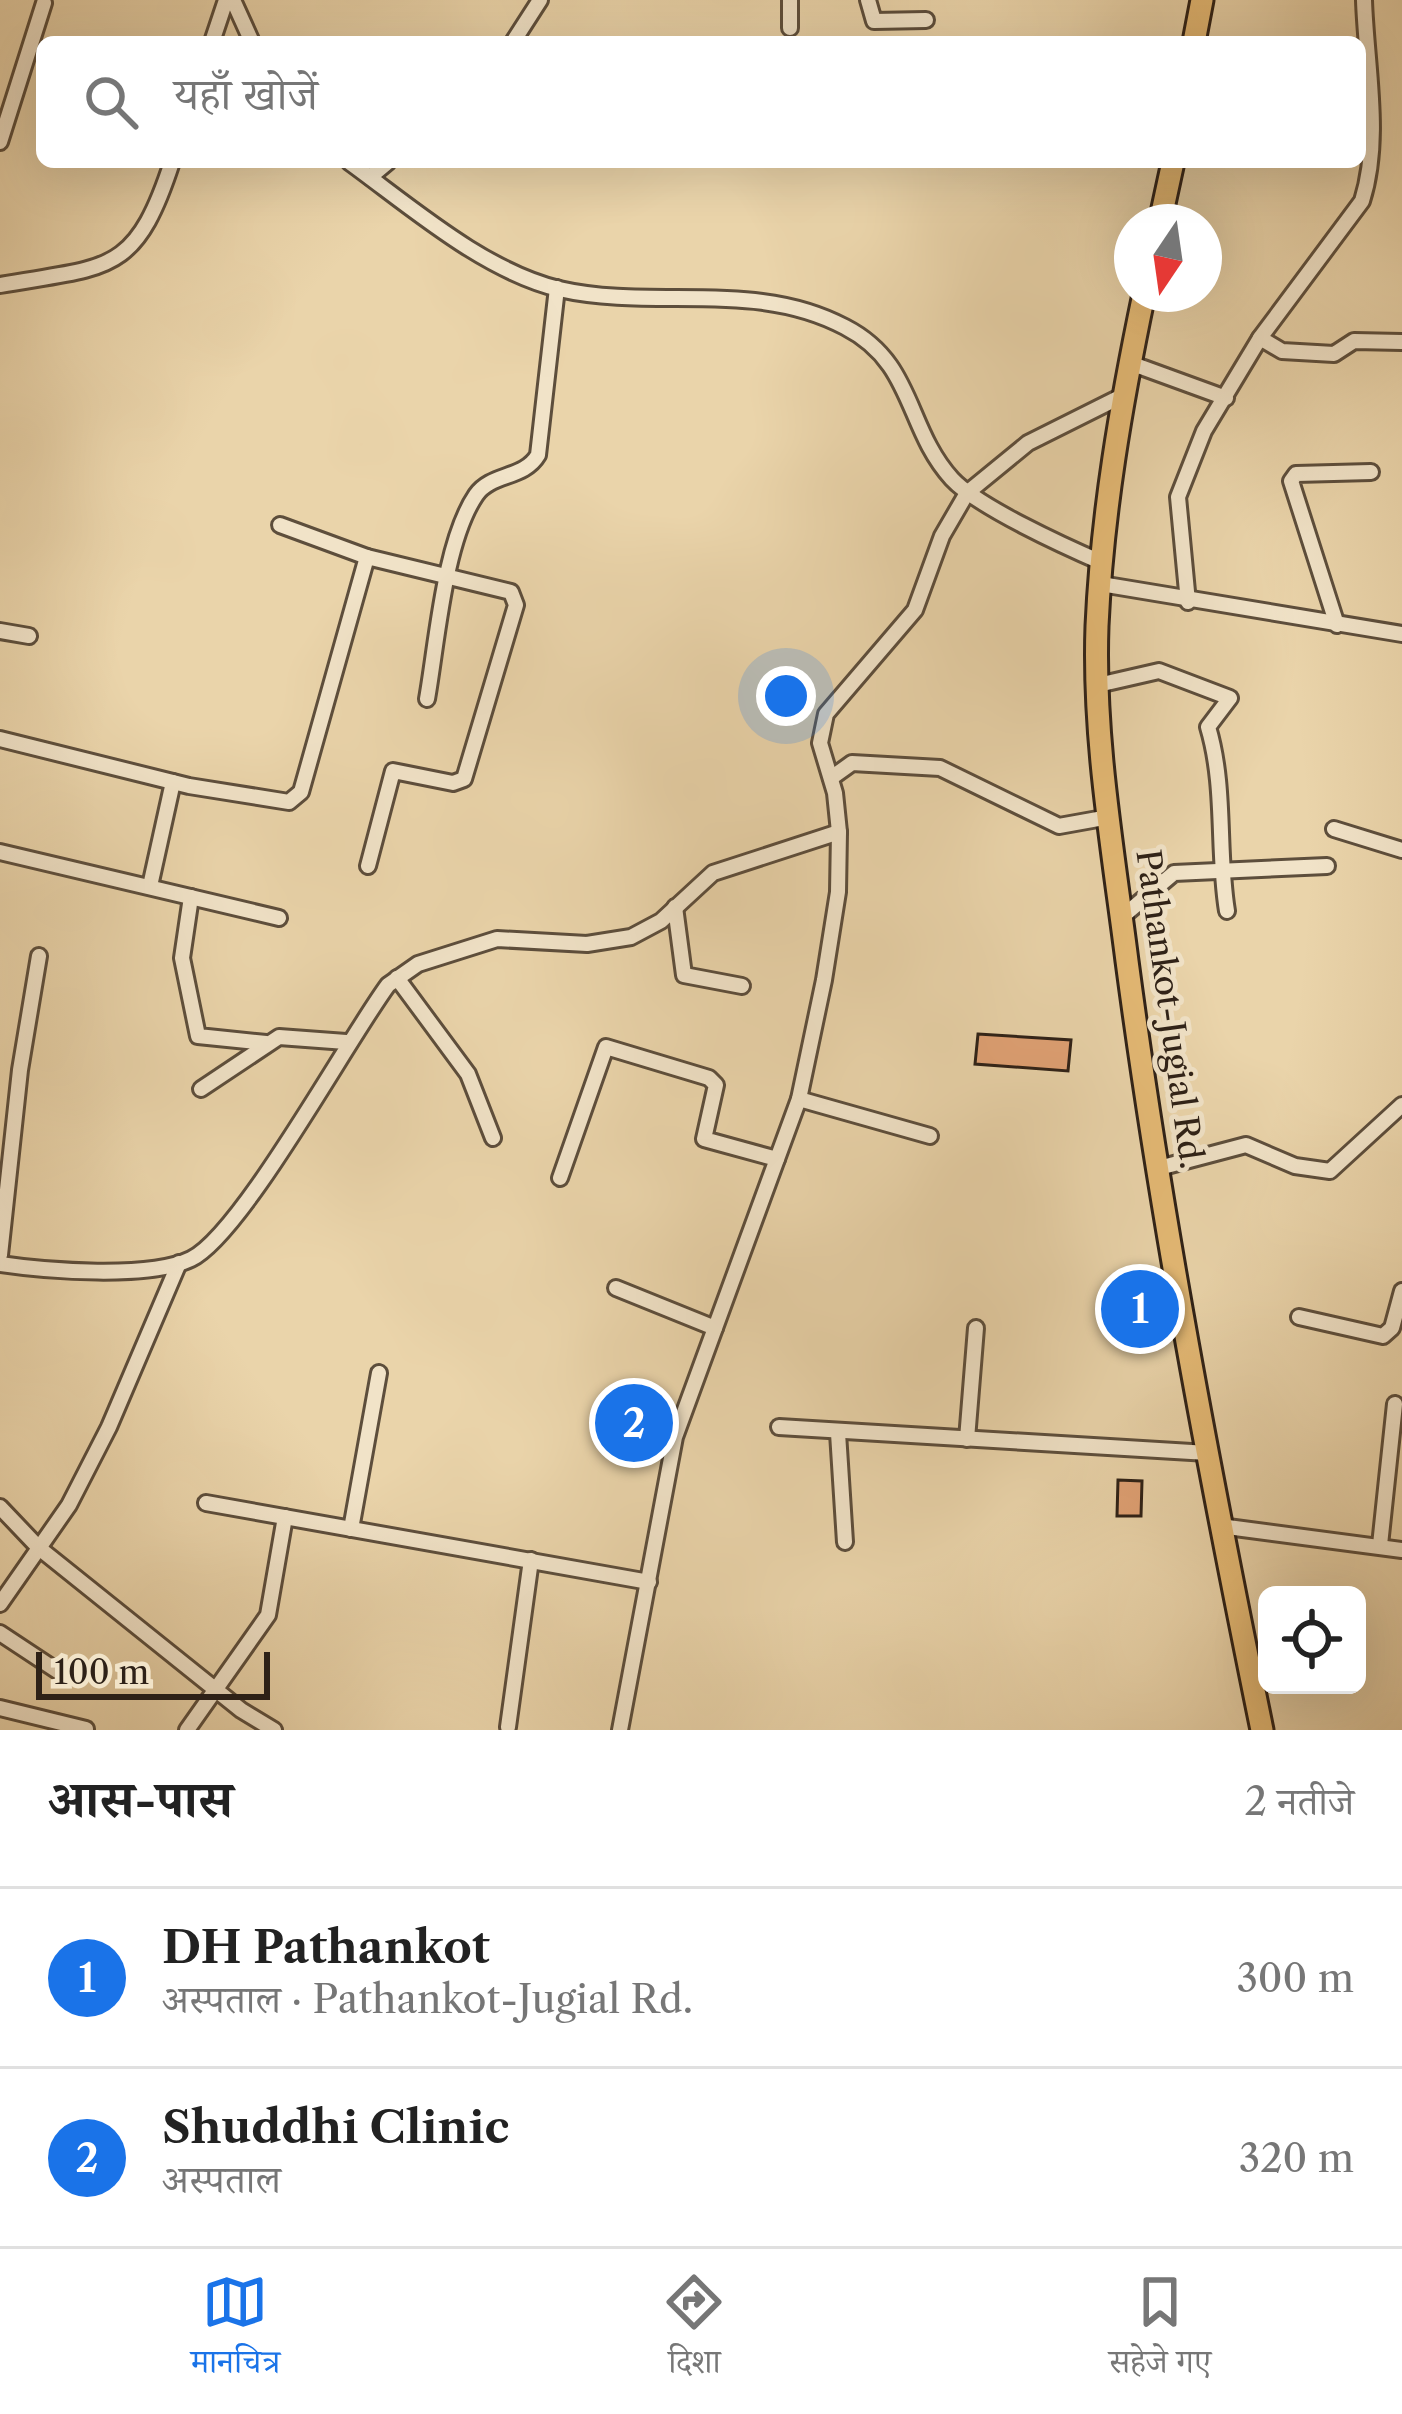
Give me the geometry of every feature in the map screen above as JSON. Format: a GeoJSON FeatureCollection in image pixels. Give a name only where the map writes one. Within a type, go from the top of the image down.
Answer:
{"type":"FeatureCollection","features":[{"type":"Feature","properties":{"kind":"main road"},"geometry":{"type":"LineString","coordinates":[[1195,36],[1202,0]]}},
{"type":"Feature","properties":{"kind":"main road"},"geometry":{"type":"LineString","coordinates":[[1164,204],[1172,168]]}},
{"type":"Feature","properties":{"kind":"main road","name":"Pathankot-Jugial Rd."},"geometry":{"type":"LineString","coordinates":[[1140,312],[1124,395],[1102,574],[1098,685],[1108,817],[1159,1168],[1220,1526],[1262,1730]]}},
{"type":"Feature","properties":{"kind":"street"},"geometry":{"type":"LineString","coordinates":[[215,36],[230,0]]}},
{"type":"Feature","properties":{"kind":"street"},"geometry":{"type":"LineString","coordinates":[[230,0],[249,36]]}},
{"type":"Feature","properties":{"kind":"street"},"geometry":{"type":"LineString","coordinates":[[523,36],[540,0]]}},
{"type":"Feature","properties":{"kind":"street"},"geometry":{"type":"LineString","coordinates":[[790,0],[790,28]]}},
{"type":"Feature","properties":{"kind":"street"},"geometry":{"type":"LineString","coordinates":[[868,0],[874,21],[926,20]]}},
{"type":"Feature","properties":{"kind":"street"},"geometry":{"type":"LineString","coordinates":[[1188,602],[1178,497],[1204,431],[1259,338],[1362,201],[1372,136],[1364,0]]}},
{"type":"Feature","properties":{"kind":"street"},"geometry":{"type":"LineString","coordinates":[[0,142],[44,3]]}},
{"type":"Feature","properties":{"kind":"street"},"geometry":{"type":"LineString","coordinates":[[0,285],[84,271],[132,249],[158,206],[170,168]]}},
{"type":"Feature","properties":{"kind":"street"},"geometry":{"type":"LineString","coordinates":[[358,168],[505,267],[557,288],[774,300],[830,319],[883,350],[936,456],[967,493],[1102,574],[1188,602],[1402,634]]}},
{"type":"Feature","properties":{"kind":"street"},"geometry":{"type":"LineString","coordinates":[[370,177],[381,168]]}},
{"type":"Feature","properties":{"kind":"street"},"geometry":{"type":"LineString","coordinates":[[427,700],[449,577],[469,506],[480,489],[528,469],[538,455],[557,288]]}},
{"type":"Feature","properties":{"kind":"street"},"geometry":{"type":"LineString","coordinates":[[1259,338],[1282,351],[1334,354],[1354,341],[1402,342]]}},
{"type":"Feature","properties":{"kind":"street"},"geometry":{"type":"LineString","coordinates":[[1130,363],[1226,398]]}},
{"type":"Feature","properties":{"kind":"street"},"geometry":{"type":"LineString","coordinates":[[620,1730],[675,1437],[799,1099],[833,931],[839,832],[820,736],[831,702],[899,635],[915,610],[942,536],[967,493],[1028,443],[1124,395]]}},
{"type":"Feature","properties":{"kind":"street"},"geometry":{"type":"LineString","coordinates":[[1337,626],[1291,482],[1296,474],[1371,472]]}},
{"type":"Feature","properties":{"kind":"street"},"geometry":{"type":"LineString","coordinates":[[280,525],[368,557],[511,592],[516,605],[464,779],[453,783],[393,771],[368,866]]}},
{"type":"Feature","properties":{"kind":"street"},"geometry":{"type":"LineString","coordinates":[[0,739],[173,782],[275,802],[296,798],[368,557]]}},
{"type":"Feature","properties":{"kind":"street"},"geometry":{"type":"LineString","coordinates":[[0,631],[29,635]]}},
{"type":"Feature","properties":{"kind":"street"},"geometry":{"type":"LineString","coordinates":[[1098,685],[1159,671],[1230,698],[1208,728],[1218,761],[1220,871],[1227,911]]}},
{"type":"Feature","properties":{"kind":"street"},"geometry":{"type":"LineString","coordinates":[[831,778],[852,763],[940,768],[1059,826],[1108,817]]}},
{"type":"Feature","properties":{"kind":"street"},"geometry":{"type":"LineString","coordinates":[[150,886],[173,782]]}},
{"type":"Feature","properties":{"kind":"street"},"geometry":{"type":"LineString","coordinates":[[1334,829],[1402,850]]}},
{"type":"Feature","properties":{"kind":"street"},"geometry":{"type":"LineString","coordinates":[[39,956],[20,1070],[0,1259],[74,1272],[178,1263],[207,1248],[227,1226],[346,1042],[397,979],[418,964],[497,939],[613,943],[650,929],[713,873],[839,832]]}},
{"type":"Feature","properties":{"kind":"street"},"geometry":{"type":"LineString","coordinates":[[0,852],[279,918]]}},
{"type":"Feature","properties":{"kind":"street"},"geometry":{"type":"LineString","coordinates":[[1122,916],[1174,873],[1327,866]]}},
{"type":"Feature","properties":{"kind":"street"},"geometry":{"type":"LineString","coordinates":[[191,897],[182,958],[198,1036],[266,1043]]}},
{"type":"Feature","properties":{"kind":"street"},"geometry":{"type":"LineString","coordinates":[[675,907],[684,975],[742,986]]}},
{"type":"Feature","properties":{"kind":"street"},"geometry":{"type":"LineString","coordinates":[[397,979],[468,1074],[493,1138]]}},
{"type":"Feature","properties":{"kind":"street"},"geometry":{"type":"LineString","coordinates":[[201,1089],[266,1043],[291,1036],[346,1042]]}},
{"type":"Feature","properties":{"kind":"street"},"geometry":{"type":"LineString","coordinates":[[560,1178],[606,1047],[709,1078],[716,1085],[704,1139],[777,1159]]}},
{"type":"Feature","properties":{"kind":"street"},"geometry":{"type":"LineString","coordinates":[[799,1099],[930,1136]]}},
{"type":"Feature","properties":{"kind":"street"},"geometry":{"type":"LineString","coordinates":[[1159,1168],[1246,1145],[1295,1166],[1330,1171],[1401,1108]]}},
{"type":"Feature","properties":{"kind":"street"},"geometry":{"type":"LineString","coordinates":[[0,1604],[39,1548],[109,1426],[178,1263]]}},
{"type":"Feature","properties":{"kind":"street"},"geometry":{"type":"LineString","coordinates":[[616,1288],[715,1328]]}},
{"type":"Feature","properties":{"kind":"street"},"geometry":{"type":"LineString","coordinates":[[1299,1317],[1383,1336],[1392,1328],[1402,1291]]}},
{"type":"Feature","properties":{"kind":"street"},"geometry":{"type":"LineString","coordinates":[[967,1439],[976,1328]]}},
{"type":"Feature","properties":{"kind":"street"},"geometry":{"type":"LineString","coordinates":[[351,1529],[379,1372]]}},
{"type":"Feature","properties":{"kind":"street"},"geometry":{"type":"LineString","coordinates":[[1380,1545],[1395,1404]]}},
{"type":"Feature","properties":{"kind":"street"},"geometry":{"type":"LineString","coordinates":[[778,1426],[1208,1453]]}},
{"type":"Feature","properties":{"kind":"street"},"geometry":{"type":"LineString","coordinates":[[838,1432],[845,1542]]}},
{"type":"Feature","properties":{"kind":"street"},"geometry":{"type":"LineString","coordinates":[[206,1503],[649,1582]]}},
{"type":"Feature","properties":{"kind":"street"},"geometry":{"type":"LineString","coordinates":[[0,1508],[39,1548],[274,1730]]}},
{"type":"Feature","properties":{"kind":"street"},"geometry":{"type":"LineString","coordinates":[[187,1730],[268,1615],[284,1517]]}},
{"type":"Feature","properties":{"kind":"street"},"geometry":{"type":"LineString","coordinates":[[1220,1526],[1402,1550]]}},
{"type":"Feature","properties":{"kind":"street"},"geometry":{"type":"LineString","coordinates":[[508,1726],[531,1560]]}},
{"type":"Feature","properties":{"kind":"street"},"geometry":{"type":"LineString","coordinates":[[0,1633],[68,1678]]}},
{"type":"Feature","properties":{"kind":"street"},"geometry":{"type":"LineString","coordinates":[[0,1708],[86,1729]]}},
{"type":"Feature","properties":{"kind":"building"},"geometry":{"type":"Polygon","coordinates":[[[978,1034],[1071,1040],[1068,1071],[975,1064],[978,1034]]]}},
{"type":"Feature","properties":{"kind":"building"},"geometry":{"type":"Polygon","coordinates":[[[1129,1295],[1148,1297],[1146,1315],[1128,1312],[1129,1295]]]}},
{"type":"Feature","properties":{"kind":"building"},"geometry":{"type":"Polygon","coordinates":[[[623,1412],[647,1423],[639,1440],[615,1429],[623,1412]]]}},
{"type":"Feature","properties":{"kind":"building"},"geometry":{"type":"Polygon","coordinates":[[[1118,1480],[1142,1481],[1141,1516],[1117,1516],[1118,1480]]]}},
{"type":"Feature","properties":{"kind":"place","name":"DH Pathankot"},"geometry":{"type":"Point","coordinates":[1140,1309]}},
{"type":"Feature","properties":{"kind":"place","name":"Shuddhi Clinic"},"geometry":{"type":"Point","coordinates":[634,1423]}}]}
